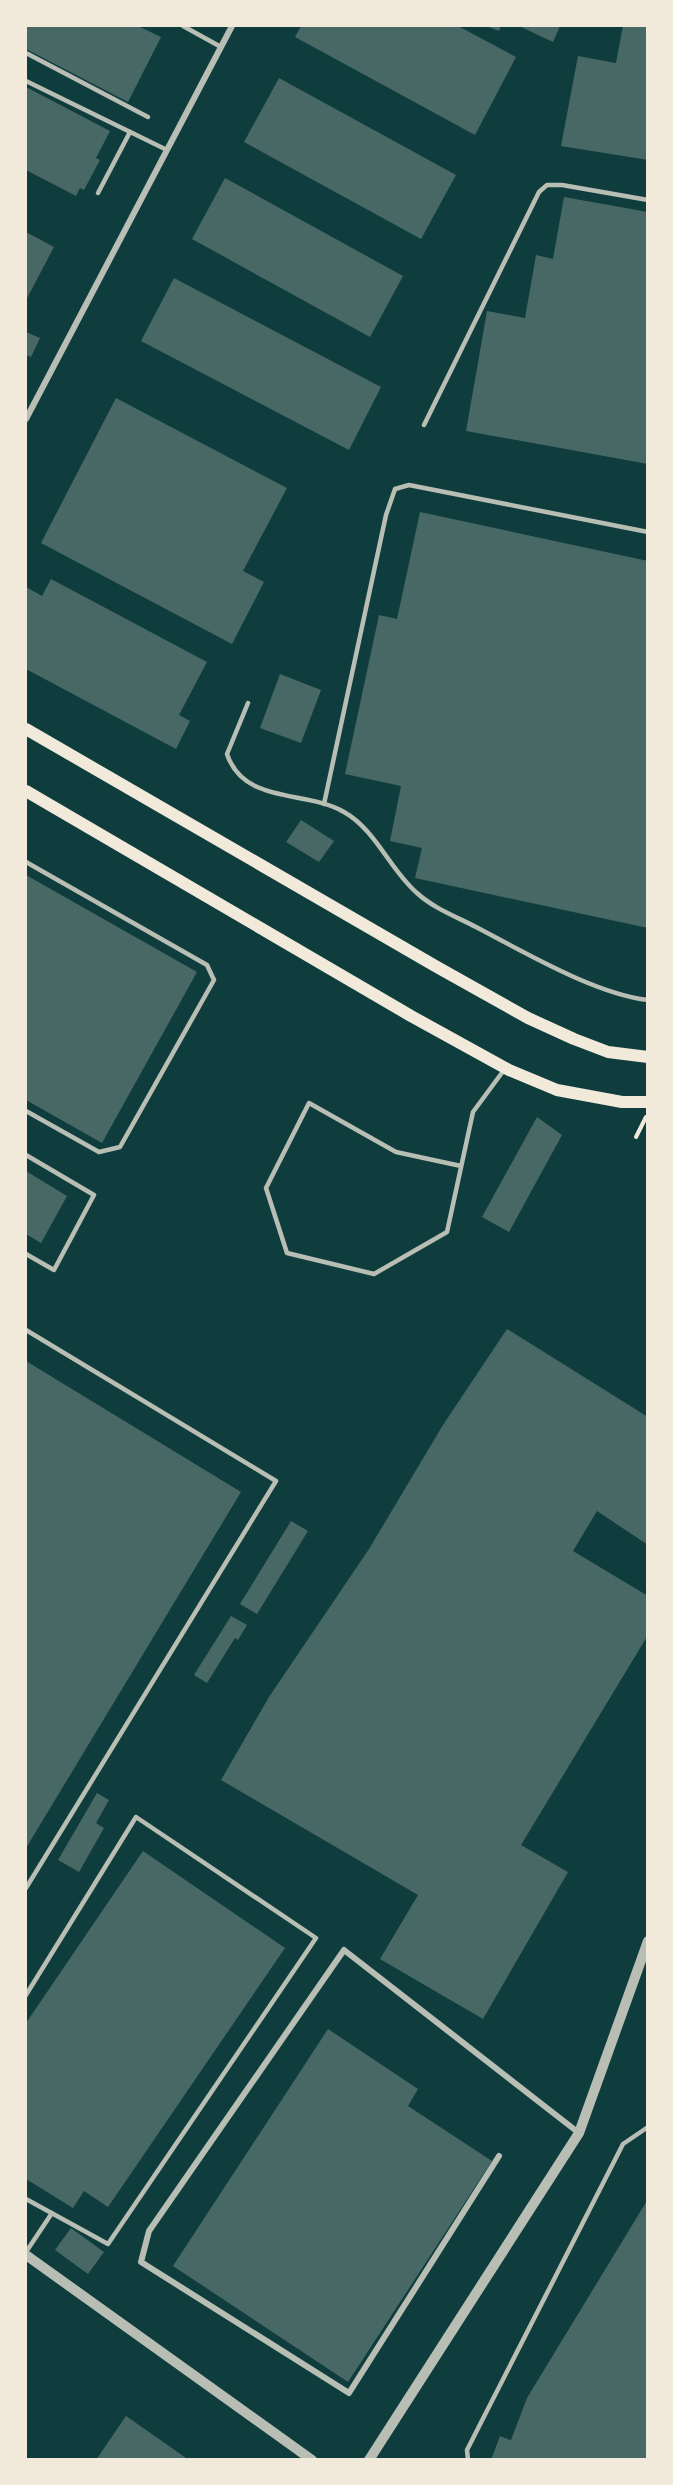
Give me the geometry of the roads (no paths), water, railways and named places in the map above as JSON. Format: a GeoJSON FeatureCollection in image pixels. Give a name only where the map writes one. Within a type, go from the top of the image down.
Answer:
{"type":"FeatureCollection","features":[{"type":"Feature","properties":{"kind":"main road"},"geometry":{"type":"LineString","coordinates":[[26,729],[416,956],[528,1018],[608,1052],[648,1058]]}},
{"type":"Feature","properties":{"kind":"main road"},"geometry":{"type":"LineString","coordinates":[[26,791],[411,1016],[506,1068],[557,1090],[622,1101],[648,1102]]}},
{"type":"Feature","properties":{"kind":"street"},"geometry":{"type":"LineString","coordinates":[[26,419],[232,26]]}},
{"type":"Feature","properties":{"kind":"street"},"geometry":{"type":"LineString","coordinates":[[369,2460],[579,2133],[648,1941]]}},
{"type":"Feature","properties":{"kind":"street"},"geometry":{"type":"LineString","coordinates":[[499,2156],[349,2393],[141,2262],[149,2231],[344,1950],[579,2133]]}},
{"type":"Feature","properties":{"kind":"street"},"geometry":{"type":"LineString","coordinates":[[26,2254],[312,2460]]}},
{"type":"Feature","properties":{"kind":"lane"},"geometry":{"type":"LineString","coordinates":[[183,26],[221,47]]}},
{"type":"Feature","properties":{"kind":"lane"},"geometry":{"type":"LineString","coordinates":[[26,53],[148,117]]}},
{"type":"Feature","properties":{"kind":"lane"},"geometry":{"type":"LineString","coordinates":[[26,81],[166,150]]}},
{"type":"Feature","properties":{"kind":"lane"},"geometry":{"type":"LineString","coordinates":[[98,194],[130,132]]}},
{"type":"Feature","properties":{"kind":"lane"},"geometry":{"type":"LineString","coordinates":[[424,425],[539,192],[547,185],[562,185],[648,200]]}},
{"type":"Feature","properties":{"kind":"lane"},"geometry":{"type":"LineString","coordinates":[[324,804],[386,515],[395,489],[409,485],[648,532]]}},
{"type":"Feature","properties":{"kind":"lane"},"geometry":{"type":"LineString","coordinates":[[248,703],[227,754],[231,765],[240,776],[270,792],[324,804],[347,813],[367,833],[418,895],[561,969],[610,991],[630,998],[648,1000]]}},
{"type":"Feature","properties":{"kind":"lane"},"geometry":{"type":"LineString","coordinates":[[26,862],[207,965],[213,980],[120,1147],[99,1152],[26,1111]]}},
{"type":"Feature","properties":{"kind":"lane"},"geometry":{"type":"LineString","coordinates":[[461,1166],[396,1152],[309,1103],[266,1188],[287,1253],[374,1274],[447,1232],[473,1112],[506,1068]]}},
{"type":"Feature","properties":{"kind":"lane"},"geometry":{"type":"LineString","coordinates":[[26,1155],[94,1195],[54,1270],[26,1254]]}},
{"type":"Feature","properties":{"kind":"lane"},"geometry":{"type":"LineString","coordinates":[[26,1330],[276,1481],[26,1888]]}},
{"type":"Feature","properties":{"kind":"lane"},"geometry":{"type":"LineString","coordinates":[[26,1995],[135,1817],[316,1938],[108,2244],[26,2199]]}},
{"type":"Feature","properties":{"kind":"lane"},"geometry":{"type":"LineString","coordinates":[[468,2460],[467,2450],[623,2144],[648,2127]]}},
{"type":"Feature","properties":{"kind":"lane"},"geometry":{"type":"LineString","coordinates":[[26,2254],[52,2213]]}}]}
